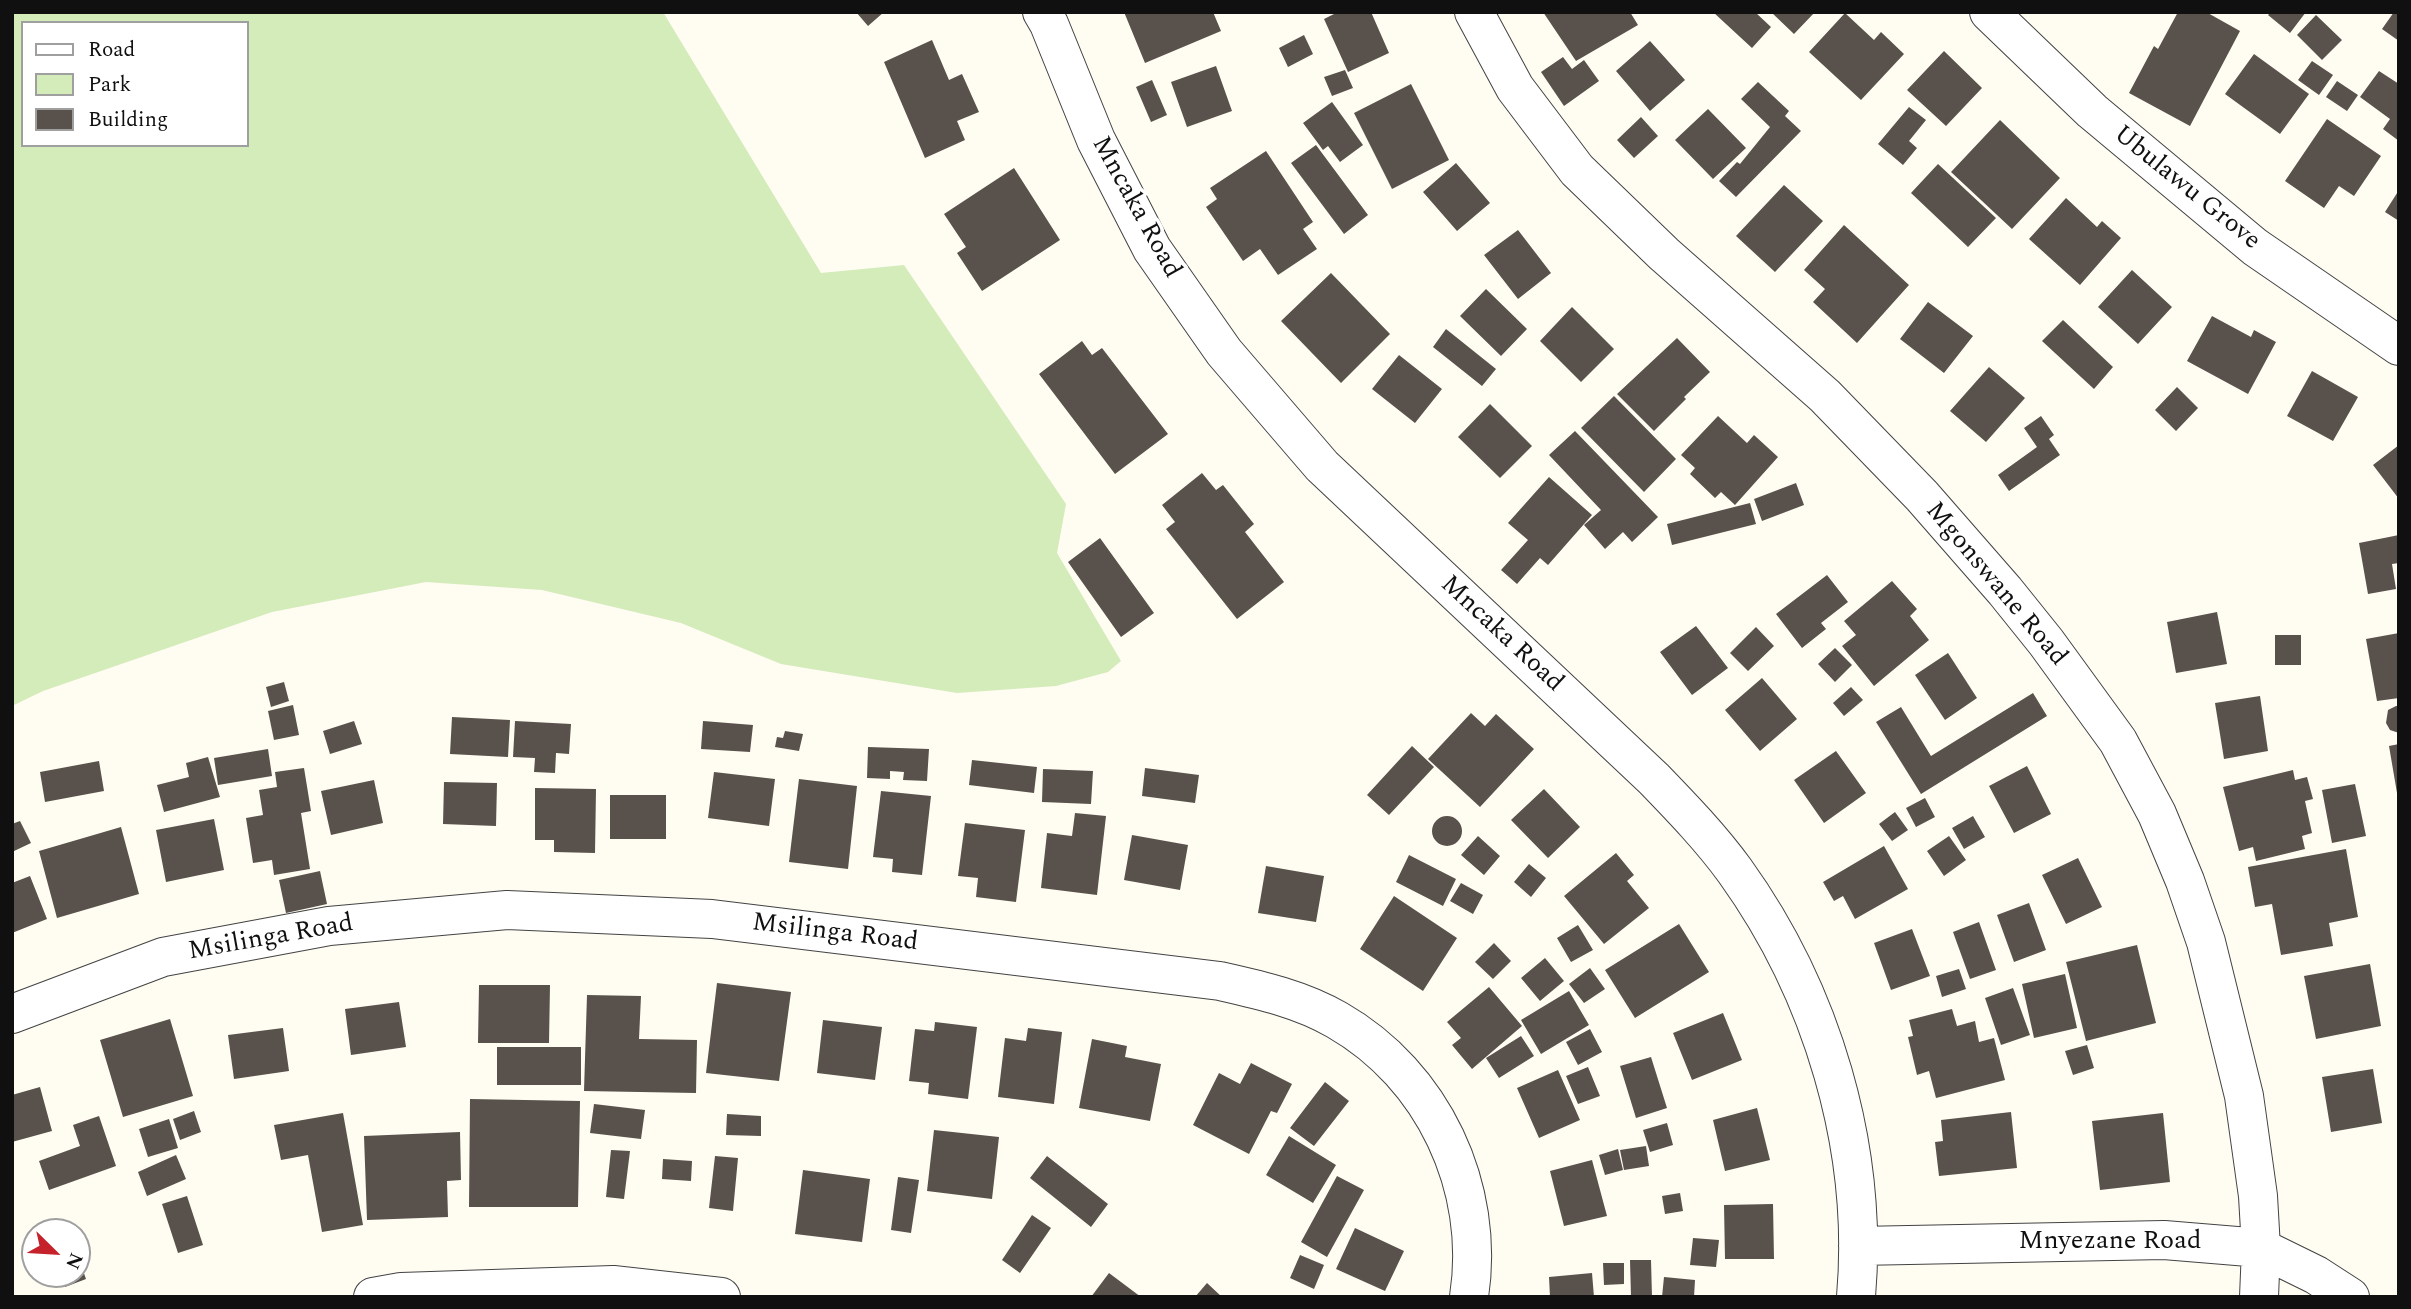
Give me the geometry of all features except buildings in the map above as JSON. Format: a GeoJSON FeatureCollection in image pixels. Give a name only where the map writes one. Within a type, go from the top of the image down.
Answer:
{"type":"FeatureCollection","features":[{"type":"Feature","properties":{"kind":"street","name":"Mncaka Road"},"geometry":{"type":"LineString","coordinates":[[1042,12],[1096,140],[1152,249],[1224,352],[1322,466],[1654,779],[1697,823],[1735,870],[1768,922],[1797,976],[1820,1032],[1838,1091],[1850,1151],[1857,1215],[1856,1297]]}},
{"type":"Feature","properties":{"kind":"street","name":"Mgonswane Road"},"geometry":{"type":"LineString","coordinates":[[1474,12],[1515,88],[1577,170],[1664,254],[1825,396],[1922,496],[2005,591],[2118,741],[2157,814],[2185,881],[2206,942],[2244,1096],[2258,1196],[2261,1248],[2259,1297]]}},
{"type":"Feature","properties":{"kind":"street","name":"Ubulawu Grove"},"geometry":{"type":"LineString","coordinates":[[1989,12],[2092,111],[2255,247],[2399,346]]}},
{"type":"Feature","properties":{"kind":"street","name":"Msilinga Road"},"geometry":{"type":"LineString","coordinates":[[12,1014],[163,957],[328,926],[508,910],[712,919],[1220,981],[1297,1001],[1336,1019],[1372,1043],[1403,1073],[1429,1107],[1450,1145],[1464,1187],[1472,1230],[1469,1297]]}},
{"type":"Feature","properties":{"kind":"street","name":"Mnyezane Road"},"geometry":{"type":"LineString","coordinates":[[1858,1246],[2164,1240],[2261,1248],[2316,1275],[2350,1297]]}},
{"type":"Feature","properties":{"kind":"street"},"geometry":{"type":"LineString","coordinates":[[373,1297],[401,1292],[613,1285],[721,1297]]}},
{"type":"Feature","properties":{"kind":"green space"},"geometry":{"type":"Polygon","coordinates":[[[12,12],[663,12],[821,273],[904,265],[1066,504],[1057,553],[1121,661],[1108,672],[1056,686],[957,693],[781,664],[681,623],[542,590],[426,582],[272,612],[43,691],[12,706],[12,12]]]}}]}
